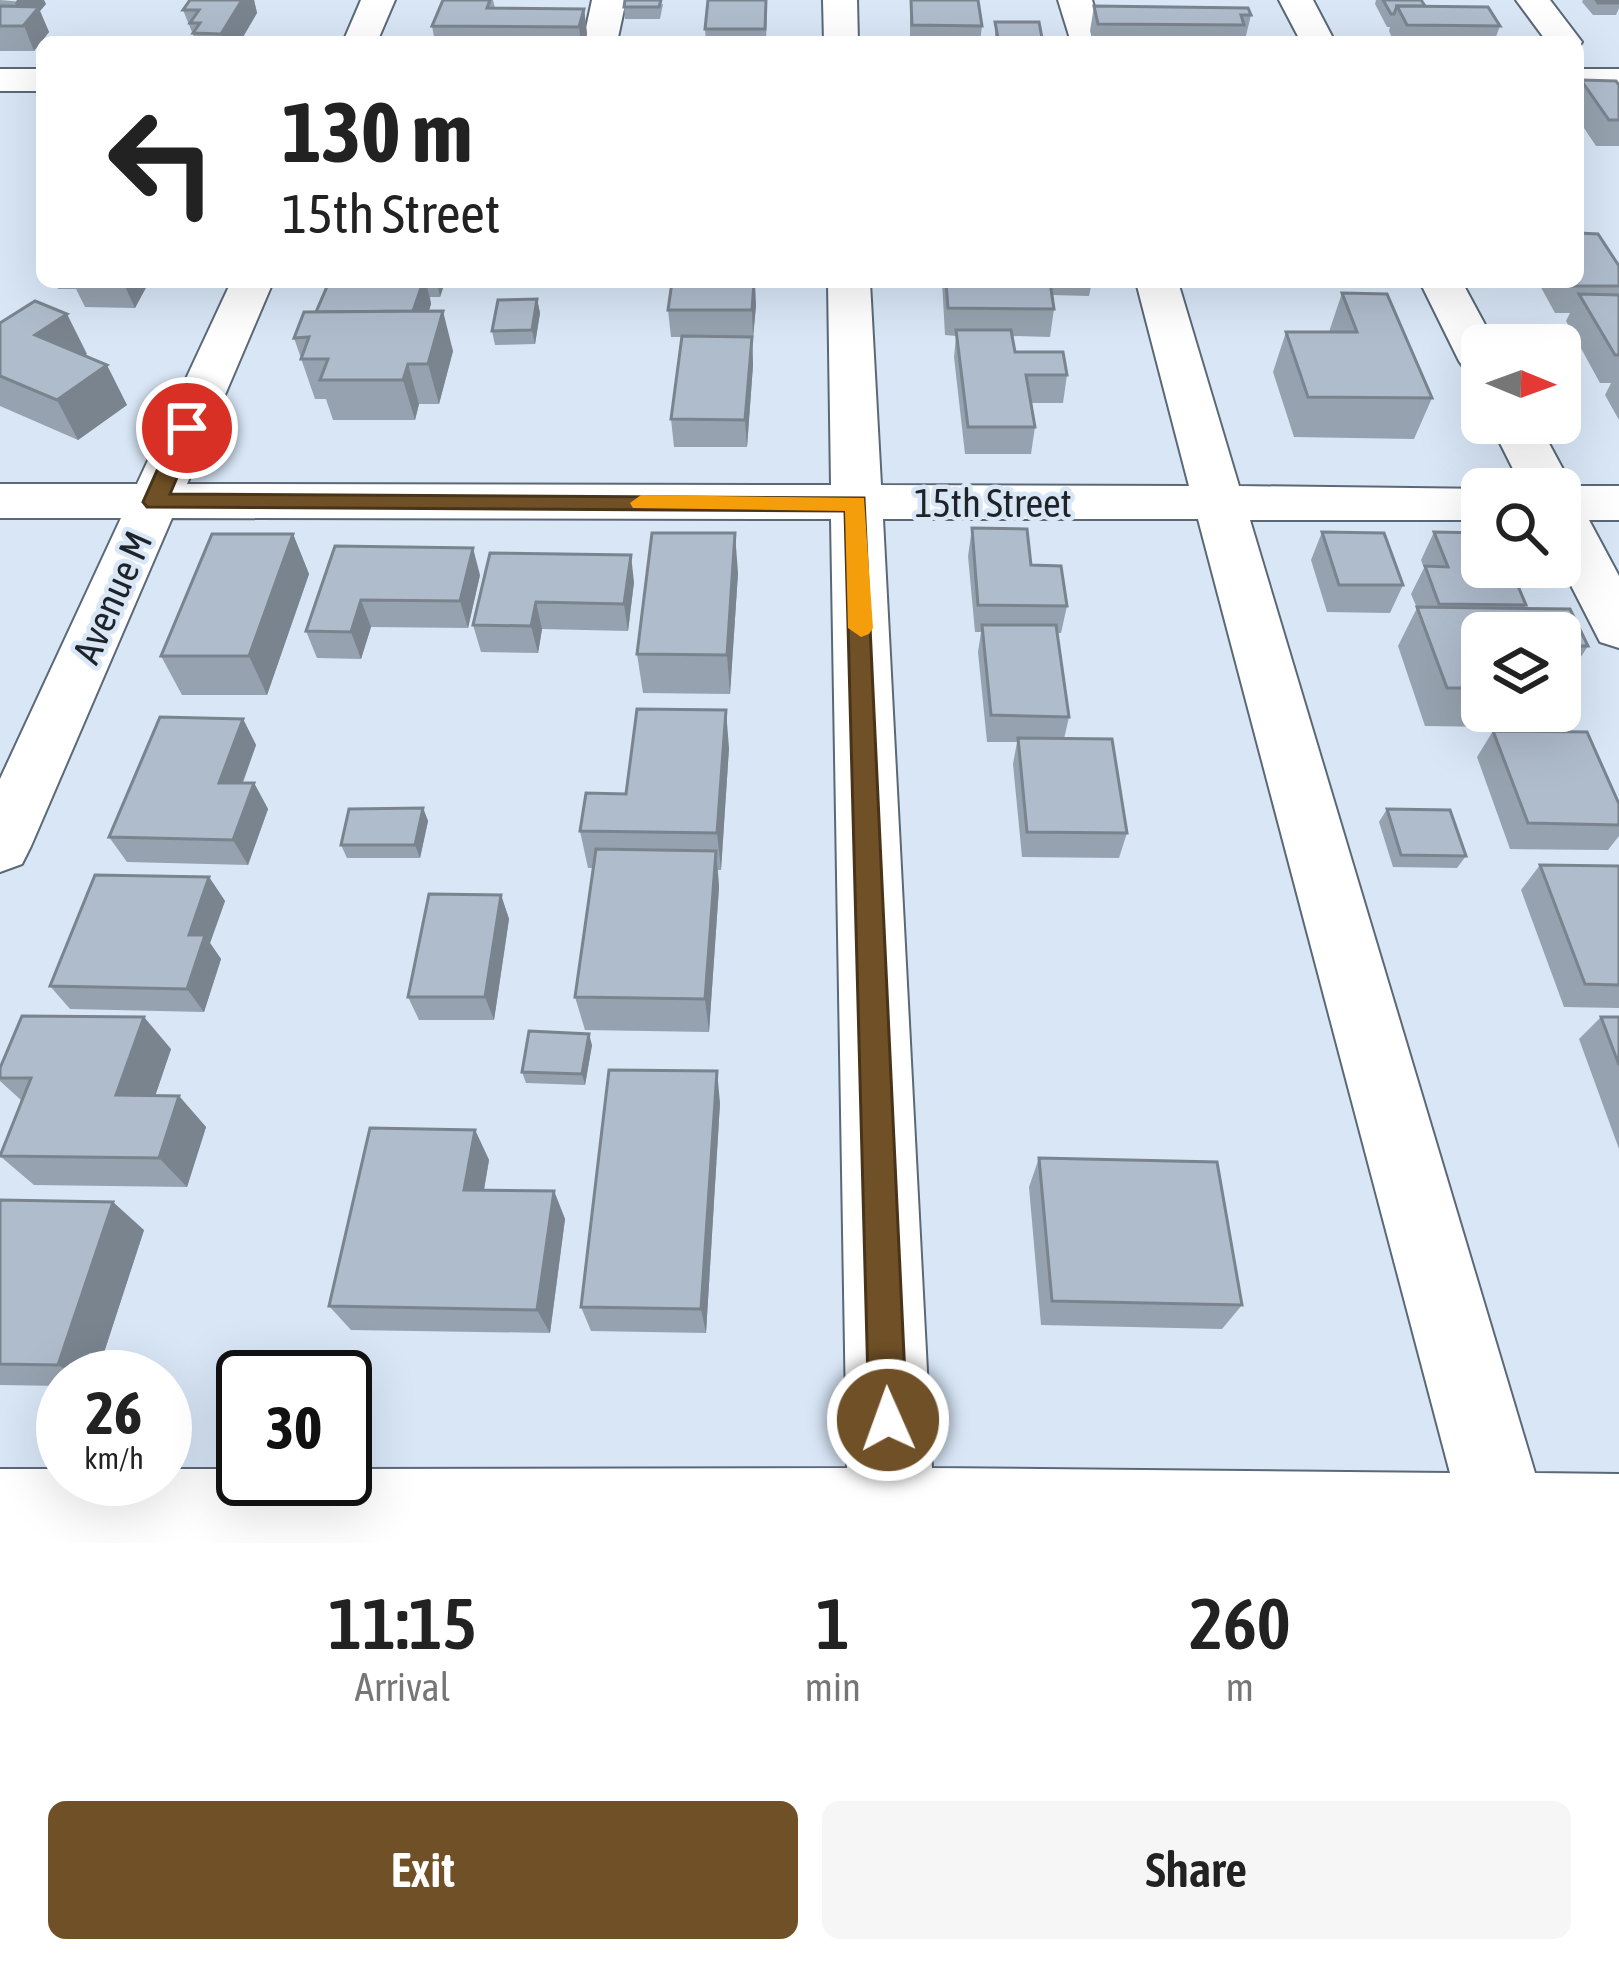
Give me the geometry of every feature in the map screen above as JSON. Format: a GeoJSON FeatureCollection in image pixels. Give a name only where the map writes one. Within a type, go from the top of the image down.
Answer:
{"type":"FeatureCollection","features":[{"type":"Feature","properties":{"kind":"street"},"geometry":{"type":"LineString","coordinates":[[362,36],[378,0]]}},
{"type":"Feature","properties":{"kind":"street"},"geometry":{"type":"LineString","coordinates":[[601,36],[609,0]]}},
{"type":"Feature","properties":{"kind":"street"},"geometry":{"type":"LineString","coordinates":[[840,0],[841,36]]}},
{"type":"Feature","properties":{"kind":"street"},"geometry":{"type":"LineString","coordinates":[[1075,0],[1086,36]]}},
{"type":"Feature","properties":{"kind":"street"},"geometry":{"type":"LineString","coordinates":[[1296,0],[1315,36]]}},
{"type":"Feature","properties":{"kind":"street"},"geometry":{"type":"LineString","coordinates":[[1533,0],[1560,36]]}},
{"type":"Feature","properties":{"kind":"street"},"geometry":{"type":"LineString","coordinates":[[0,80],[36,80]]}},
{"type":"Feature","properties":{"kind":"street","name":"Avenue M"},"geometry":{"type":"LineString","coordinates":[[0,845],[250,288]]}},
{"type":"Feature","properties":{"kind":"street"},"geometry":{"type":"LineString","coordinates":[[849,288],[892,1527]]}},
{"type":"Feature","properties":{"kind":"street"},"geometry":{"type":"LineString","coordinates":[[1159,288],[1504,1517]]}},
{"type":"Feature","properties":{"kind":"street"},"geometry":{"type":"LineString","coordinates":[[1444,288],[1463,324]]}},
{"type":"Feature","properties":{"kind":"street","name":"15th Street"},"geometry":{"type":"LineString","coordinates":[[0,501],[1461,503]]}},
{"type":"Feature","properties":{"kind":"street"},"geometry":{"type":"LineString","coordinates":[[1581,503],[1619,503]]}},
{"type":"Feature","properties":{"kind":"street"},"geometry":{"type":"LineString","coordinates":[[1581,554],[1619,628]]}},
{"type":"Feature","properties":{"kind":"street"},"geometry":{"type":"LineString","coordinates":[[0,1512],[892,1527],[1619,1517]]}},
{"type":"Feature","properties":{"kind":"building"},"geometry":{"type":"Polygon","coordinates":[[[190,0],[242,0],[221,34],[193,33],[200,23],[190,23],[199,10],[183,10],[190,0]]]}},
{"type":"Feature","properties":{"kind":"building"},"geometry":{"type":"Polygon","coordinates":[[[443,0],[490,0],[487,8],[584,9],[579,27],[432,26],[443,0]]]}},
{"type":"Feature","properties":{"kind":"building"},"geometry":{"type":"Polygon","coordinates":[[[625,0],[661,0],[659,7],[624,7],[625,0]]]}},
{"type":"Feature","properties":{"kind":"building"},"geometry":{"type":"Polygon","coordinates":[[[708,0],[766,0],[765,29],[705,29],[708,0]]]}},
{"type":"Feature","properties":{"kind":"building"},"geometry":{"type":"Polygon","coordinates":[[[911,0],[978,0],[982,26],[912,25],[911,0]]]}},
{"type":"Feature","properties":{"kind":"building"},"geometry":{"type":"Polygon","coordinates":[[[1383,0],[1421,0],[1425,6],[1397,6],[1391,14],[1383,0]]]}},
{"type":"Feature","properties":{"kind":"building"},"geometry":{"type":"Polygon","coordinates":[[[0,6],[39,7],[23,26],[0,26],[0,6]]]}},
{"type":"Feature","properties":{"kind":"building"},"geometry":{"type":"Polygon","coordinates":[[[1094,6],[1248,8],[1251,15],[1241,15],[1244,25],[1098,24],[1094,6]]]}},
{"type":"Feature","properties":{"kind":"building"},"geometry":{"type":"Polygon","coordinates":[[[1397,6],[1488,7],[1500,26],[1407,25],[1397,6]]]}},
{"type":"Feature","properties":{"kind":"building"},"geometry":{"type":"Polygon","coordinates":[[[995,22],[1039,22],[1042,36],[998,36],[995,22]]]}},
{"type":"Feature","properties":{"kind":"building"},"geometry":{"type":"Polygon","coordinates":[[[1584,80],[1619,85],[1619,120],[1609,120],[1584,80]]]}},
{"type":"Feature","properties":{"kind":"building"},"geometry":{"type":"Polygon","coordinates":[[[1584,233],[1598,234],[1619,266],[1619,286],[1584,286],[1584,233]]]}},
{"type":"Feature","properties":{"kind":"building"},"geometry":{"type":"Polygon","coordinates":[[[326,288],[421,288],[413,311],[316,312],[326,288]]]}},
{"type":"Feature","properties":{"kind":"building"},"geometry":{"type":"Polygon","coordinates":[[[671,288],[754,288],[752,310],[668,310],[671,288]]]}},
{"type":"Feature","properties":{"kind":"building"},"geometry":{"type":"Polygon","coordinates":[[[946,288],[1051,288],[1054,309],[948,308],[946,288]]]}},
{"type":"Feature","properties":{"kind":"building"},"geometry":{"type":"Polygon","coordinates":[[[1342,293],[1387,294],[1432,398],[1308,397],[1286,332],[1357,332],[1342,293]]]}},
{"type":"Feature","properties":{"kind":"building"},"geometry":{"type":"Polygon","coordinates":[[[1579,294],[1619,295],[1619,355],[1615,355],[1579,294]]]}},
{"type":"Feature","properties":{"kind":"building"},"geometry":{"type":"Polygon","coordinates":[[[537,299],[532,330],[492,331],[498,300],[537,299]]]}},
{"type":"Feature","properties":{"kind":"building"},"geometry":{"type":"Polygon","coordinates":[[[35,301],[67,314],[35,335],[107,365],[57,400],[0,376],[0,323],[35,301]]]}},
{"type":"Feature","properties":{"kind":"building"},"geometry":{"type":"Polygon","coordinates":[[[443,311],[428,364],[408,364],[403,380],[320,380],[328,359],[301,359],[309,337],[294,338],[304,312],[443,311]]]}},
{"type":"Feature","properties":{"kind":"building"},"geometry":{"type":"Polygon","coordinates":[[[956,330],[1011,330],[1015,352],[1063,352],[1067,375],[1026,375],[1035,427],[968,427],[956,330]]]}},
{"type":"Feature","properties":{"kind":"building"},"geometry":{"type":"Polygon","coordinates":[[[682,336],[752,337],[745,420],[671,419],[682,336]]]}},
{"type":"Feature","properties":{"kind":"building"},"geometry":{"type":"Polygon","coordinates":[[[972,528],[1027,529],[1031,565],[1061,566],[1067,606],[978,605],[972,528]]]}},
{"type":"Feature","properties":{"kind":"building"},"geometry":{"type":"Polygon","coordinates":[[[1322,532],[1384,533],[1403,585],[1339,585],[1322,532]]]}},
{"type":"Feature","properties":{"kind":"building"},"geometry":{"type":"Polygon","coordinates":[[[1434,532],[1461,533],[1461,588],[1519,588],[1526,605],[1439,604],[1425,566],[1448,567],[1434,532]]]}},
{"type":"Feature","properties":{"kind":"building"},"geometry":{"type":"Polygon","coordinates":[[[652,533],[735,533],[727,655],[637,654],[652,533]]]}},
{"type":"Feature","properties":{"kind":"building"},"geometry":{"type":"Polygon","coordinates":[[[212,534],[293,534],[249,656],[161,656],[212,534]]]}},
{"type":"Feature","properties":{"kind":"building"},"geometry":{"type":"Polygon","coordinates":[[[335,546],[473,548],[460,601],[361,600],[351,632],[306,631],[335,546]]]}},
{"type":"Feature","properties":{"kind":"building"},"geometry":{"type":"Polygon","coordinates":[[[490,553],[631,555],[624,604],[536,602],[531,626],[473,625],[490,553]]]}},
{"type":"Feature","properties":{"kind":"building"},"geometry":{"type":"Polygon","coordinates":[[[1417,607],[1570,609],[1461,612],[1461,688],[1447,688],[1417,607]]]}},
{"type":"Feature","properties":{"kind":"building"},"geometry":{"type":"Polygon","coordinates":[[[982,625],[1056,625],[1069,717],[991,715],[982,625]]]}},
{"type":"Feature","properties":{"kind":"building"},"geometry":{"type":"Polygon","coordinates":[[[637,709],[726,710],[717,833],[580,831],[586,793],[626,794],[637,709]]]}},
{"type":"Feature","properties":{"kind":"building"},"geometry":{"type":"Polygon","coordinates":[[[160,717],[243,719],[219,783],[254,783],[233,840],[109,837],[160,717]]]}},
{"type":"Feature","properties":{"kind":"building"},"geometry":{"type":"Polygon","coordinates":[[[1493,732],[1587,732],[1619,804],[1619,825],[1528,823],[1493,732]]]}},
{"type":"Feature","properties":{"kind":"building"},"geometry":{"type":"Polygon","coordinates":[[[1018,738],[1112,739],[1127,833],[1027,832],[1018,738]]]}},
{"type":"Feature","properties":{"kind":"building"},"geometry":{"type":"Polygon","coordinates":[[[423,808],[415,845],[341,845],[349,809],[423,808]]]}},
{"type":"Feature","properties":{"kind":"building"},"geometry":{"type":"Polygon","coordinates":[[[1387,809],[1450,810],[1466,856],[1401,855],[1387,809]]]}},
{"type":"Feature","properties":{"kind":"building"},"geometry":{"type":"Polygon","coordinates":[[[596,849],[716,851],[705,999],[575,997],[596,849]]]}},
{"type":"Feature","properties":{"kind":"building"},"geometry":{"type":"Polygon","coordinates":[[[1540,865],[1619,866],[1619,985],[1585,984],[1540,865]]]}},
{"type":"Feature","properties":{"kind":"building"},"geometry":{"type":"Polygon","coordinates":[[[95,875],[209,877],[189,935],[205,935],[187,989],[50,986],[95,875]]]}},
{"type":"Feature","properties":{"kind":"building"},"geometry":{"type":"Polygon","coordinates":[[[429,894],[501,895],[485,997],[408,997],[429,894]]]}},
{"type":"Feature","properties":{"kind":"building"},"geometry":{"type":"Polygon","coordinates":[[[22,1016],[144,1017],[116,1095],[179,1096],[159,1158],[0,1156],[31,1078],[0,1078],[22,1016]]]}},
{"type":"Feature","properties":{"kind":"building"},"geometry":{"type":"Polygon","coordinates":[[[1601,1017],[1619,1017],[1619,1065],[1601,1017]]]}},
{"type":"Feature","properties":{"kind":"building"},"geometry":{"type":"Polygon","coordinates":[[[529,1031],[589,1034],[582,1074],[522,1072],[529,1031]]]}},
{"type":"Feature","properties":{"kind":"building"},"geometry":{"type":"Polygon","coordinates":[[[609,1070],[717,1071],[701,1309],[581,1307],[609,1070]]]}},
{"type":"Feature","properties":{"kind":"building"},"geometry":{"type":"Polygon","coordinates":[[[370,1128],[475,1130],[464,1190],[554,1191],[537,1310],[329,1306],[370,1128]]]}},
{"type":"Feature","properties":{"kind":"building"},"geometry":{"type":"Polygon","coordinates":[[[1039,1158],[1217,1162],[1242,1305],[1052,1301],[1039,1158]]]}},
{"type":"Feature","properties":{"kind":"building"},"geometry":{"type":"Polygon","coordinates":[[[0,1200],[113,1202],[63,1350],[36,1350],[36,1365],[0,1364],[0,1200]]]}},
{"type":"Feature","properties":{"kind":"slow traffic"},"geometry":{"type":"LineString","coordinates":[[641,503],[856,503],[861,628]]}},
{"type":"Feature","properties":{"kind":"route"},"geometry":{"type":"LineString","coordinates":[[187,428],[155,502],[856,503],[888,1420]]}}]}
